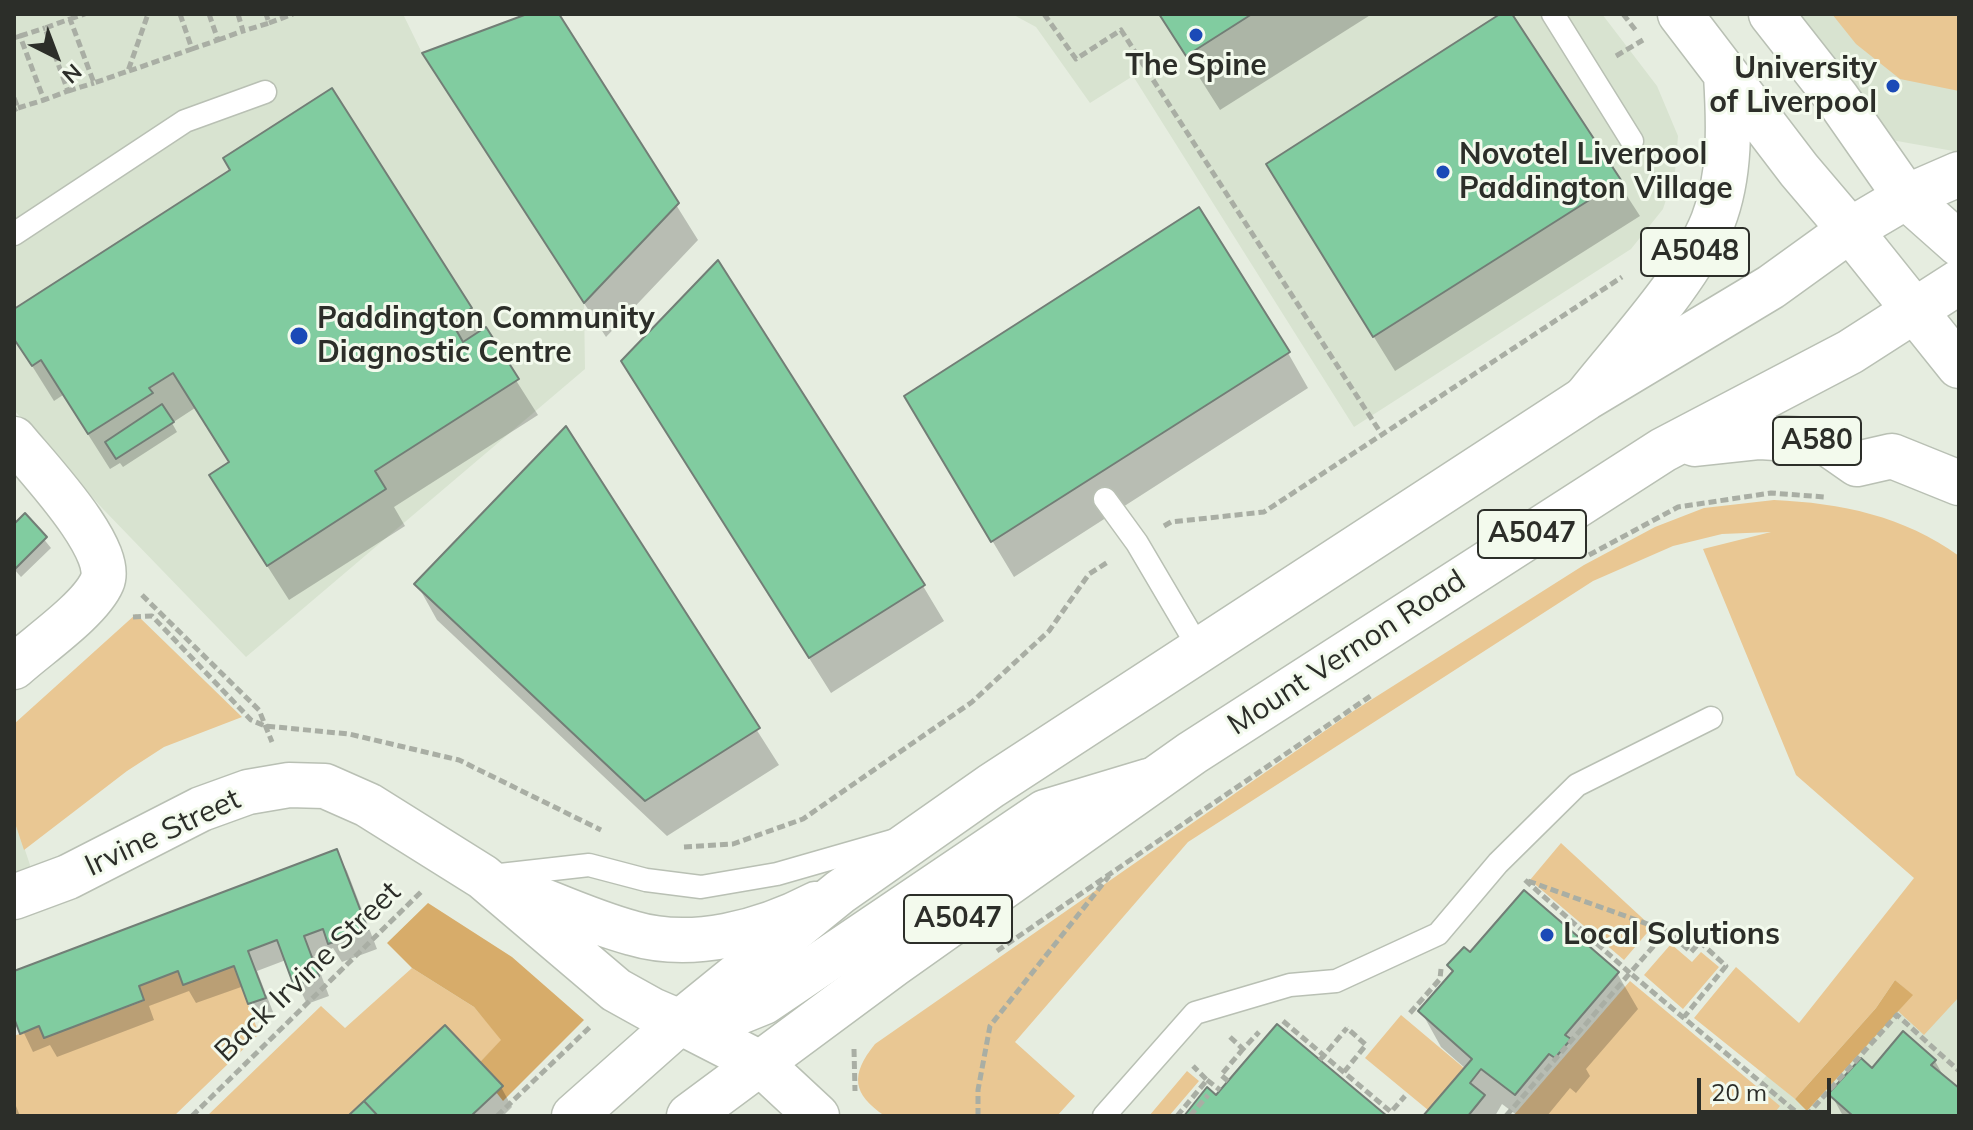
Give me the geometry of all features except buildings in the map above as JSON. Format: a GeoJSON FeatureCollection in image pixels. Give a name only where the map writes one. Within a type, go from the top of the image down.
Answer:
{"type":"FeatureCollection","features":[{"type":"Feature","properties":{"kind":"main road"},"geometry":{"type":"LineString","coordinates":[[1680,14],[1959,366]]}},
{"type":"Feature","properties":{"kind":"main road"},"geometry":{"type":"LineString","coordinates":[[1771,14],[1837,98],[1906,197],[1959,244]]}},
{"type":"Feature","properties":{"kind":"main road","name":"A5048"},"geometry":{"type":"LineString","coordinates":[[1586,398],[1674,287],[1713,222],[1730,138],[1726,75]]}},
{"type":"Feature","properties":{"kind":"main road","name":"A5047"},"geometry":{"type":"LineString","coordinates":[[574,1116],[680,1022],[840,892],[927,831],[1586,398],[1771,287],[1850,230],[1906,197],[1959,174]]}},
{"type":"Feature","properties":{"kind":"main road","name":"Mount Vernon Road"},"geometry":{"type":"LineString","coordinates":[[760,1063],[1192,753],[1663,450],[1850,352],[1959,282]]}},
{"type":"Feature","properties":{"kind":"main road","name":"A580"},"geometry":{"type":"LineString","coordinates":[[1663,450],[1709,441],[1760,437],[1824,441],[1857,464],[1892,456],[1959,483]]}},
{"type":"Feature","properties":{"kind":"main road"},"geometry":{"type":"LineString","coordinates":[[14,439],[82,523],[102,555],[103,580],[89,600],[14,667]]}},
{"type":"Feature","properties":{"kind":"main road"},"geometry":{"type":"LineString","coordinates":[[680,1022],[727,1017],[764,1002],[1045,812],[1159,778]]}},
{"type":"Feature","properties":{"kind":"main road","name":"Irvine Street"},"geometry":{"type":"LineString","coordinates":[[14,897],[116,855],[201,809],[248,792],[289,785],[325,786],[368,805],[467,867]]}},
{"type":"Feature","properties":{"kind":"main road"},"geometry":{"type":"LineString","coordinates":[[467,867],[616,990],[760,1063],[836,1108]]}},
{"type":"Feature","properties":{"kind":"main road"},"geometry":{"type":"LineString","coordinates":[[467,867],[632,934],[656,938],[721,936],[758,929],[840,892]]}},
{"type":"Feature","properties":{"kind":"main road","name":"A5047"},"geometry":{"type":"LineString","coordinates":[[689,1116],[760,1063]]}},
{"type":"Feature","properties":{"kind":"lane"},"geometry":{"type":"LineString","coordinates":[[1553,14],[1632,141]]}},
{"type":"Feature","properties":{"kind":"lane"},"geometry":{"type":"LineString","coordinates":[[14,234],[185,121],[265,92]]}},
{"type":"Feature","properties":{"kind":"lane"},"geometry":{"type":"LineString","coordinates":[[1105,499],[1137,543],[1200,650]]}},
{"type":"Feature","properties":{"kind":"lane"},"geometry":{"type":"LineString","coordinates":[[1104,1116],[1195,1013],[1290,985],[1336,981],[1438,934],[1498,863],[1577,785],[1711,718]]}},
{"type":"Feature","properties":{"kind":"lane"},"geometry":{"type":"LineString","coordinates":[[467,867],[589,865],[646,880],[701,887],[777,874],[927,831]]}},
{"type":"Feature","properties":{"kind":"path"},"geometry":{"type":"LineString","coordinates":[[44,100],[17,37],[85,14]]}},
{"type":"Feature","properties":{"kind":"path"},"geometry":{"type":"LineString","coordinates":[[128,71],[148,14]]}},
{"type":"Feature","properties":{"kind":"path"},"geometry":{"type":"LineString","coordinates":[[180,14],[192,49]]}},
{"type":"Feature","properties":{"kind":"path"},"geometry":{"type":"LineString","coordinates":[[209,14],[218,40]]}},
{"type":"Feature","properties":{"kind":"path"},"geometry":{"type":"LineString","coordinates":[[238,14],[243,31]]}},
{"type":"Feature","properties":{"kind":"path"},"geometry":{"type":"LineString","coordinates":[[266,14],[269,23]]}},
{"type":"Feature","properties":{"kind":"path"},"geometry":{"type":"LineString","coordinates":[[14,98],[16,109],[293,14]]}},
{"type":"Feature","properties":{"kind":"path"},"geometry":{"type":"LineString","coordinates":[[1044,14],[1076,59],[1121,30],[1382,435]]}},
{"type":"Feature","properties":{"kind":"path"},"geometry":{"type":"LineString","coordinates":[[1623,14],[1651,50]]}},
{"type":"Feature","properties":{"kind":"path"},"geometry":{"type":"LineString","coordinates":[[70,19],[94,83]]}},
{"type":"Feature","properties":{"kind":"path"},"geometry":{"type":"LineString","coordinates":[[45,28],[68,91]]}},
{"type":"Feature","properties":{"kind":"path"},"geometry":{"type":"LineString","coordinates":[[670,848],[733,844],[803,819],[972,702],[1049,631],[1089,574],[1171,522],[1264,512],[1633,270]]}},
{"type":"Feature","properties":{"kind":"path"},"geometry":{"type":"LineString","coordinates":[[1585,557],[1678,507],[1771,493],[1834,498]]}},
{"type":"Feature","properties":{"kind":"path"},"geometry":{"type":"LineString","coordinates":[[102,555],[259,710],[289,785]]}},
{"type":"Feature","properties":{"kind":"path"},"geometry":{"type":"LineString","coordinates":[[89,600],[120,618],[152,616],[251,720],[265,726],[349,734],[459,760],[603,832]]}},
{"type":"Feature","properties":{"kind":"path"},"geometry":{"type":"LineString","coordinates":[[995,952],[1374,694]]}},
{"type":"Feature","properties":{"kind":"path"},"geometry":{"type":"LineString","coordinates":[[978,1116],[978,1090],[990,1026],[1127,849]]}},
{"type":"Feature","properties":{"kind":"path","name":"Back Irvine Street"},"geometry":{"type":"LineString","coordinates":[[192,1116],[409,907],[467,867]]}},
{"type":"Feature","properties":{"kind":"path"},"geometry":{"type":"LineString","coordinates":[[1514,890],[1523,879]]}},
{"type":"Feature","properties":{"kind":"path"},"geometry":{"type":"LineString","coordinates":[[1523,879],[1667,931],[1691,952],[1700,942],[1726,966],[1684,1017]]}},
{"type":"Feature","properties":{"kind":"path"},"geometry":{"type":"LineString","coordinates":[[1523,879],[1630,973],[1804,1116],[1897,1015],[1959,1071]]}},
{"type":"Feature","properties":{"kind":"path"},"geometry":{"type":"LineString","coordinates":[[1506,1116],[1667,931]]}},
{"type":"Feature","properties":{"kind":"path"},"geometry":{"type":"LineString","coordinates":[[1410,1013],[1440,979],[1442,962]]}},
{"type":"Feature","properties":{"kind":"path"},"geometry":{"type":"LineString","coordinates":[[1275,1014],[1393,1114],[1405,1096]]}},
{"type":"Feature","properties":{"kind":"path"},"geometry":{"type":"LineString","coordinates":[[497,1116],[592,1025]]}},
{"type":"Feature","properties":{"kind":"path"},"geometry":{"type":"LineString","coordinates":[[1228,1081],[1221,1075],[1265,1026]]}},
{"type":"Feature","properties":{"kind":"path"},"geometry":{"type":"LineString","coordinates":[[1320,1060],[1347,1028],[1366,1045],[1344,1072]]}},
{"type":"Feature","properties":{"kind":"path"},"geometry":{"type":"LineString","coordinates":[[1225,1033],[1243,1049]]}},
{"type":"Feature","properties":{"kind":"path"},"geometry":{"type":"LineString","coordinates":[[836,1108],[854,1048],[867,1039]]}},
{"type":"Feature","properties":{"kind":"path"},"geometry":{"type":"LineString","coordinates":[[1189,1063],[1196,1055]]}},
{"type":"Feature","properties":{"kind":"path"},"geometry":{"type":"LineString","coordinates":[[1207,1080],[1220,1090]]}},
{"type":"Feature","properties":{"kind":"path"},"geometry":{"type":"LineString","coordinates":[[1190,1116],[1208,1095]]}},
{"type":"Feature","properties":{"kind":"path"},"geometry":{"type":"LineString","coordinates":[[1177,1116],[1186,1103]]}},
{"type":"Feature","properties":{"kind":"shaded area","name":"Paddington Community Diagnostic Centre"},"geometry":{"type":"Polygon","coordinates":[[[14,14],[403,14],[422,53],[584,303],[585,369],[246,657],[102,508],[14,410],[14,14]]]}},
{"type":"Feature","properties":{"kind":"shaded area"},"geometry":{"type":"Polygon","coordinates":[[[1012,14],[1602,14],[1657,86],[1678,136],[1675,172],[1663,209],[1631,249],[1354,427],[1133,76],[1090,103],[1036,27],[1012,14]]]}},
{"type":"Feature","properties":{"kind":"shaded area","name":"University of Liverpool"},"geometry":{"type":"Polygon","coordinates":[[[1771,14],[1959,14],[1959,152],[1880,138],[1771,14]]]}},
{"type":"Feature","properties":{"kind":"shaded area"},"geometry":{"type":"Polygon","coordinates":[[[1832,14],[1959,14],[1959,91],[1900,79],[1856,44],[1832,14]]]}},
{"type":"Feature","properties":{"kind":"shaded area"},"geometry":{"type":"Polygon","coordinates":[[[1774,500],[1823,504],[1871,514],[1916,531],[1959,556],[1959,997],[1924,1035],[1898,1011],[1912,995],[1895,980],[1876,1008],[1795,1099],[1694,1018],[1736,967],[1799,1023],[1914,878],[1796,775],[1703,549],[1771,532],[1722,534],[1673,546],[1593,581],[1188,842],[1015,1042],[1075,1096],[1057,1116],[885,1116],[866,1100],[858,1083],[858,1075],[875,1044],[1352,712],[1584,565],[1655,527],[1704,508],[1774,500]]]}},
{"type":"Feature","properties":{"kind":"shaded area"},"geometry":{"type":"Polygon","coordinates":[[[136,614],[242,717],[164,747],[127,771],[24,850],[14,820],[14,724],[136,614]]]}},
{"type":"Feature","properties":{"kind":"shaded area"},"geometry":{"type":"Polygon","coordinates":[[[14,817],[33,874],[14,881],[14,817]]]}},
{"type":"Feature","properties":{"kind":"shaded area"},"geometry":{"type":"Polygon","coordinates":[[[1561,843],[1652,927],[1624,960],[1530,880],[1561,843]]]}},
{"type":"Feature","properties":{"kind":"shaded area"},"geometry":{"type":"Polygon","coordinates":[[[428,903],[512,957],[584,1020],[503,1101],[496,1092],[502,1086],[480,1062],[501,1040],[474,1007],[412,968],[387,943],[428,903]]]}},
{"type":"Feature","properties":{"kind":"shaded area"},"geometry":{"type":"Polygon","coordinates":[[[1959,943],[1959,1116],[1731,1116],[1767,1075],[1808,1110],[1959,943]]]}},
{"type":"Feature","properties":{"kind":"shaded area"},"geometry":{"type":"Polygon","coordinates":[[[1671,944],[1692,962],[1701,952],[1719,967],[1683,1009],[1644,975],[1671,944]]]}},
{"type":"Feature","properties":{"kind":"shaded area"},"geometry":{"type":"Polygon","coordinates":[[[234,966],[259,1034],[174,1116],[14,1116],[14,1036],[39,1026],[44,1038],[144,1001],[139,986],[178,971],[183,985],[234,966]]]}},
{"type":"Feature","properties":{"kind":"shaded area"},"geometry":{"type":"Polygon","coordinates":[[[412,968],[474,1007],[502,1040],[480,1062],[445,1025],[348,1116],[207,1116],[321,1006],[345,1028],[412,968]]]}},
{"type":"Feature","properties":{"kind":"shaded area"},"geometry":{"type":"Polygon","coordinates":[[[1895,980],[1913,995],[1807,1111],[1795,1099],[1876,1008],[1895,980]]]}},
{"type":"Feature","properties":{"kind":"shaded area"},"geometry":{"type":"Polygon","coordinates":[[[1630,981],[1780,1106],[1772,1116],[1513,1116],[1630,981]]]}},
{"type":"Feature","properties":{"kind":"shaded area"},"geometry":{"type":"Polygon","coordinates":[[[1401,1015],[1464,1068],[1428,1110],[1365,1058],[1401,1015]]]}},
{"type":"Feature","properties":{"kind":"shaded area"},"geometry":{"type":"Polygon","coordinates":[[[1187,1071],[1199,1081],[1169,1116],[1149,1116],[1187,1071]]]}},
{"type":"Feature","properties":{"kind":"place","name":"The Spine"},"geometry":{"type":"Point","coordinates":[1196,35]}},
{"type":"Feature","properties":{"kind":"place","name":"University of Liverpool"},"geometry":{"type":"Point","coordinates":[1893,86]}},
{"type":"Feature","properties":{"kind":"place","name":"Novotel Liverpool Paddington Village"},"geometry":{"type":"Point","coordinates":[1443,172]}},
{"type":"Feature","properties":{"kind":"place","name":"Paddington Community Diagnostic Centre"},"geometry":{"type":"Point","coordinates":[299,336]}},
{"type":"Feature","properties":{"kind":"place","name":"Local Solutions"},"geometry":{"type":"Point","coordinates":[1547,935]}}]}
